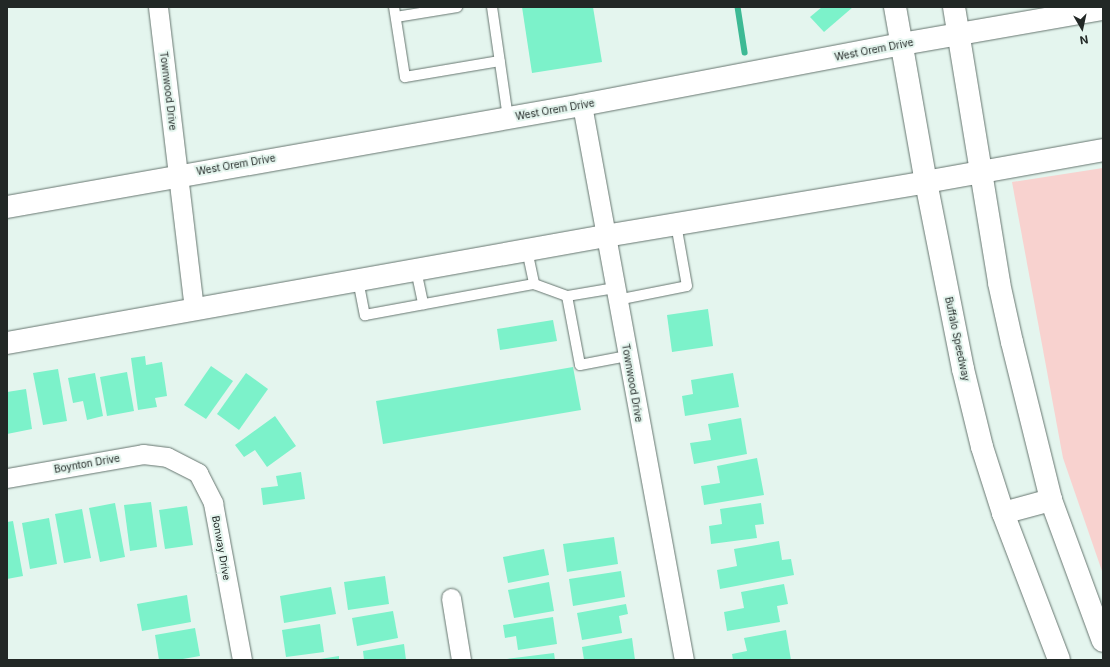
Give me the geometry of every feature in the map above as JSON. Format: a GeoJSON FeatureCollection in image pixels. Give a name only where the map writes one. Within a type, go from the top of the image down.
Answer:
{"type":"FeatureCollection","features":[{"type":"Feature","properties":{"kind":"main road","name":"Buffalo Speedway"},"geometry":{"type":"LineString","coordinates":[[895,7],[926,182],[963,369],[982,447],[1003,513],[1059,660]]}},
{"type":"Feature","properties":{"kind":"main road"},"geometry":{"type":"LineString","coordinates":[[954,7],[999,283],[1051,500],[1103,641]]}},
{"type":"Feature","properties":{"kind":"main road","name":"West Orem Drive"},"geometry":{"type":"LineString","coordinates":[[7,207],[179,175],[582,105],[902,44],[1103,9]]}},
{"type":"Feature","properties":{"kind":"main road"},"geometry":{"type":"LineString","coordinates":[[7,343],[605,236],[926,182],[1103,150]]}},
{"type":"Feature","properties":{"kind":"main road"},"geometry":{"type":"LineString","coordinates":[[1003,513],[1051,500]]}},
{"type":"Feature","properties":{"kind":"street","name":"Townwood Drive"},"geometry":{"type":"LineString","coordinates":[[158,7],[194,309]]}},
{"type":"Feature","properties":{"kind":"street","name":"Townwood Drive"},"geometry":{"type":"LineString","coordinates":[[582,105],[684,660]]}},
{"type":"Feature","properties":{"kind":"street","name":"Boynton Drive"},"geometry":{"type":"LineString","coordinates":[[7,478],[143,454],[167,457]]}},
{"type":"Feature","properties":{"kind":"street","name":"Bonway Drive"},"geometry":{"type":"LineString","coordinates":[[167,457],[198,473],[213,503],[242,660]]}},
{"type":"Feature","properties":{"kind":"street"},"geometry":{"type":"LineString","coordinates":[[451,598],[462,660]]}},
{"type":"Feature","properties":{"kind":"lane"},"geometry":{"type":"LineString","coordinates":[[457,7],[395,12],[405,77],[500,61]]}},
{"type":"Feature","properties":{"kind":"lane"},"geometry":{"type":"LineString","coordinates":[[492,7],[508,118]]}},
{"type":"Feature","properties":{"kind":"lane"},"geometry":{"type":"LineString","coordinates":[[358,280],[365,315],[534,284],[567,296],[616,294],[687,286],[676,224]]}},
{"type":"Feature","properties":{"kind":"lane"},"geometry":{"type":"LineString","coordinates":[[527,250],[534,284]]}},
{"type":"Feature","properties":{"kind":"lane"},"geometry":{"type":"LineString","coordinates":[[416,270],[423,304]]}},
{"type":"Feature","properties":{"kind":"lane"},"geometry":{"type":"LineString","coordinates":[[567,296],[580,365],[628,356]]}},
{"type":"Feature","properties":{"kind":"shaded area"},"geometry":{"type":"Polygon","coordinates":[[[1103,168],[1103,574],[1063,458],[1012,182],[1103,168]]]}},
{"type":"Feature","properties":{"kind":"building"},"geometry":{"type":"Polygon","coordinates":[[[522,7],[593,7],[602,62],[532,73],[522,7]]]}},
{"type":"Feature","properties":{"kind":"building"},"geometry":{"type":"Polygon","coordinates":[[[822,7],[853,7],[824,32],[810,17],[822,7]]]}},
{"type":"Feature","properties":{"kind":"building"},"geometry":{"type":"Polygon","coordinates":[[[708,309],[713,346],[672,352],[667,315],[708,309]]]}},
{"type":"Feature","properties":{"kind":"building"},"geometry":{"type":"Polygon","coordinates":[[[553,320],[557,341],[500,350],[497,329],[553,320]]]}},
{"type":"Feature","properties":{"kind":"building"},"geometry":{"type":"Polygon","coordinates":[[[145,356],[146,365],[162,362],[167,396],[155,398],[157,407],[138,410],[131,358],[145,356]]]}},
{"type":"Feature","properties":{"kind":"building"},"geometry":{"type":"Polygon","coordinates":[[[211,366],[233,381],[206,419],[184,405],[211,366]]]}},
{"type":"Feature","properties":{"kind":"building"},"geometry":{"type":"Polygon","coordinates":[[[573,367],[581,410],[383,444],[376,401],[573,367]]]}},
{"type":"Feature","properties":{"kind":"building"},"geometry":{"type":"Polygon","coordinates":[[[58,369],[67,421],[43,425],[33,373],[58,369]]]}},
{"type":"Feature","properties":{"kind":"building"},"geometry":{"type":"Polygon","coordinates":[[[127,372],[134,411],[107,416],[100,377],[127,372]]]}},
{"type":"Feature","properties":{"kind":"building"},"geometry":{"type":"Polygon","coordinates":[[[95,373],[103,416],[87,420],[83,401],[73,403],[68,378],[95,373]]]}},
{"type":"Feature","properties":{"kind":"building"},"geometry":{"type":"Polygon","coordinates":[[[246,373],[268,389],[239,430],[217,414],[246,373]]]}},
{"type":"Feature","properties":{"kind":"building"},"geometry":{"type":"Polygon","coordinates":[[[733,373],[739,407],[685,416],[682,396],[693,394],[691,380],[733,373]]]}},
{"type":"Feature","properties":{"kind":"building"},"geometry":{"type":"Polygon","coordinates":[[[26,389],[32,429],[7,434],[7,392],[26,389]]]}},
{"type":"Feature","properties":{"kind":"building"},"geometry":{"type":"Polygon","coordinates":[[[275,416],[296,446],[267,467],[255,450],[244,457],[235,445],[275,416]]]}},
{"type":"Feature","properties":{"kind":"building"},"geometry":{"type":"Polygon","coordinates":[[[741,418],[747,454],[694,464],[690,443],[711,440],[708,424],[741,418]]]}},
{"type":"Feature","properties":{"kind":"building"},"geometry":{"type":"Polygon","coordinates":[[[757,458],[764,495],[704,505],[701,486],[720,483],[717,466],[757,458]]]}},
{"type":"Feature","properties":{"kind":"building"},"geometry":{"type":"Polygon","coordinates":[[[301,472],[305,499],[263,505],[261,488],[278,486],[276,476],[301,472]]]}},
{"type":"Feature","properties":{"kind":"building"},"geometry":{"type":"Polygon","coordinates":[[[151,502],[157,547],[130,551],[124,505],[151,502]]]}},
{"type":"Feature","properties":{"kind":"building"},"geometry":{"type":"Polygon","coordinates":[[[115,503],[125,557],[100,562],[89,508],[115,503]]]}},
{"type":"Feature","properties":{"kind":"building"},"geometry":{"type":"Polygon","coordinates":[[[761,503],[764,524],[755,525],[757,538],[711,544],[709,526],[722,524],[720,509],[761,503]]]}},
{"type":"Feature","properties":{"kind":"building"},"geometry":{"type":"Polygon","coordinates":[[[187,506],[193,545],[165,549],[159,510],[187,506]]]}},
{"type":"Feature","properties":{"kind":"building"},"geometry":{"type":"Polygon","coordinates":[[[82,509],[91,558],[64,563],[55,514],[82,509]]]}},
{"type":"Feature","properties":{"kind":"building"},"geometry":{"type":"Polygon","coordinates":[[[49,518],[57,564],[30,569],[22,523],[49,518]]]}},
{"type":"Feature","properties":{"kind":"building"},"geometry":{"type":"Polygon","coordinates":[[[13,521],[23,576],[7,579],[7,522],[13,521]]]}},
{"type":"Feature","properties":{"kind":"building"},"geometry":{"type":"Polygon","coordinates":[[[614,537],[618,564],[567,572],[563,544],[614,537]]]}},
{"type":"Feature","properties":{"kind":"building"},"geometry":{"type":"Polygon","coordinates":[[[779,541],[782,560],[791,559],[794,575],[720,589],[717,570],[737,566],[734,549],[779,541]]]}},
{"type":"Feature","properties":{"kind":"building"},"geometry":{"type":"Polygon","coordinates":[[[544,549],[549,575],[508,583],[503,557],[544,549]]]}},
{"type":"Feature","properties":{"kind":"building"},"geometry":{"type":"Polygon","coordinates":[[[621,571],[625,597],[573,606],[569,579],[621,571]]]}},
{"type":"Feature","properties":{"kind":"building"},"geometry":{"type":"Polygon","coordinates":[[[385,576],[389,604],[348,610],[344,582],[385,576]]]}},
{"type":"Feature","properties":{"kind":"building"},"geometry":{"type":"Polygon","coordinates":[[[549,582],[554,611],[514,618],[508,590],[549,582]]]}},
{"type":"Feature","properties":{"kind":"building"},"geometry":{"type":"Polygon","coordinates":[[[784,584],[788,604],[777,606],[780,622],[727,631],[724,612],[744,608],[741,592],[784,584]]]}},
{"type":"Feature","properties":{"kind":"building"},"geometry":{"type":"Polygon","coordinates":[[[331,587],[336,614],[284,623],[280,596],[331,587]]]}},
{"type":"Feature","properties":{"kind":"building"},"geometry":{"type":"Polygon","coordinates":[[[187,595],[191,622],[142,631],[137,604],[187,595]]]}},
{"type":"Feature","properties":{"kind":"building"},"geometry":{"type":"Polygon","coordinates":[[[626,604],[628,614],[619,616],[622,633],[582,640],[577,613],[626,604]]]}},
{"type":"Feature","properties":{"kind":"building"},"geometry":{"type":"Polygon","coordinates":[[[393,611],[398,638],[357,646],[352,618],[393,611]]]}},
{"type":"Feature","properties":{"kind":"building"},"geometry":{"type":"Polygon","coordinates":[[[553,617],[557,644],[518,650],[516,636],[505,638],[503,625],[553,617]]]}},
{"type":"Feature","properties":{"kind":"building"},"geometry":{"type":"Polygon","coordinates":[[[320,624],[324,652],[286,657],[282,630],[320,624]]]}},
{"type":"Feature","properties":{"kind":"building"},"geometry":{"type":"Polygon","coordinates":[[[195,628],[200,656],[177,660],[159,660],[155,635],[195,628]]]}},
{"type":"Feature","properties":{"kind":"building"},"geometry":{"type":"Polygon","coordinates":[[[786,630],[791,660],[733,660],[732,654],[747,651],[744,638],[786,630]]]}},
{"type":"Feature","properties":{"kind":"building"},"geometry":{"type":"Polygon","coordinates":[[[632,638],[635,660],[584,660],[582,647],[632,638]]]}},
{"type":"Feature","properties":{"kind":"building"},"geometry":{"type":"Polygon","coordinates":[[[404,644],[406,660],[364,660],[363,651],[404,644]]]}},
{"type":"Feature","properties":{"kind":"building"},"geometry":{"type":"Polygon","coordinates":[[[554,653],[555,660],[507,660],[507,659],[554,653]]]}},
{"type":"Feature","properties":{"kind":"building"},"geometry":{"type":"Polygon","coordinates":[[[339,656],[339,660],[320,660],[320,659],[339,656]]]}},
{"type":"Feature","properties":{"kind":"waterway"},"geometry":{"type":"LineString","coordinates":[[738,7],[745,52]]}}]}
